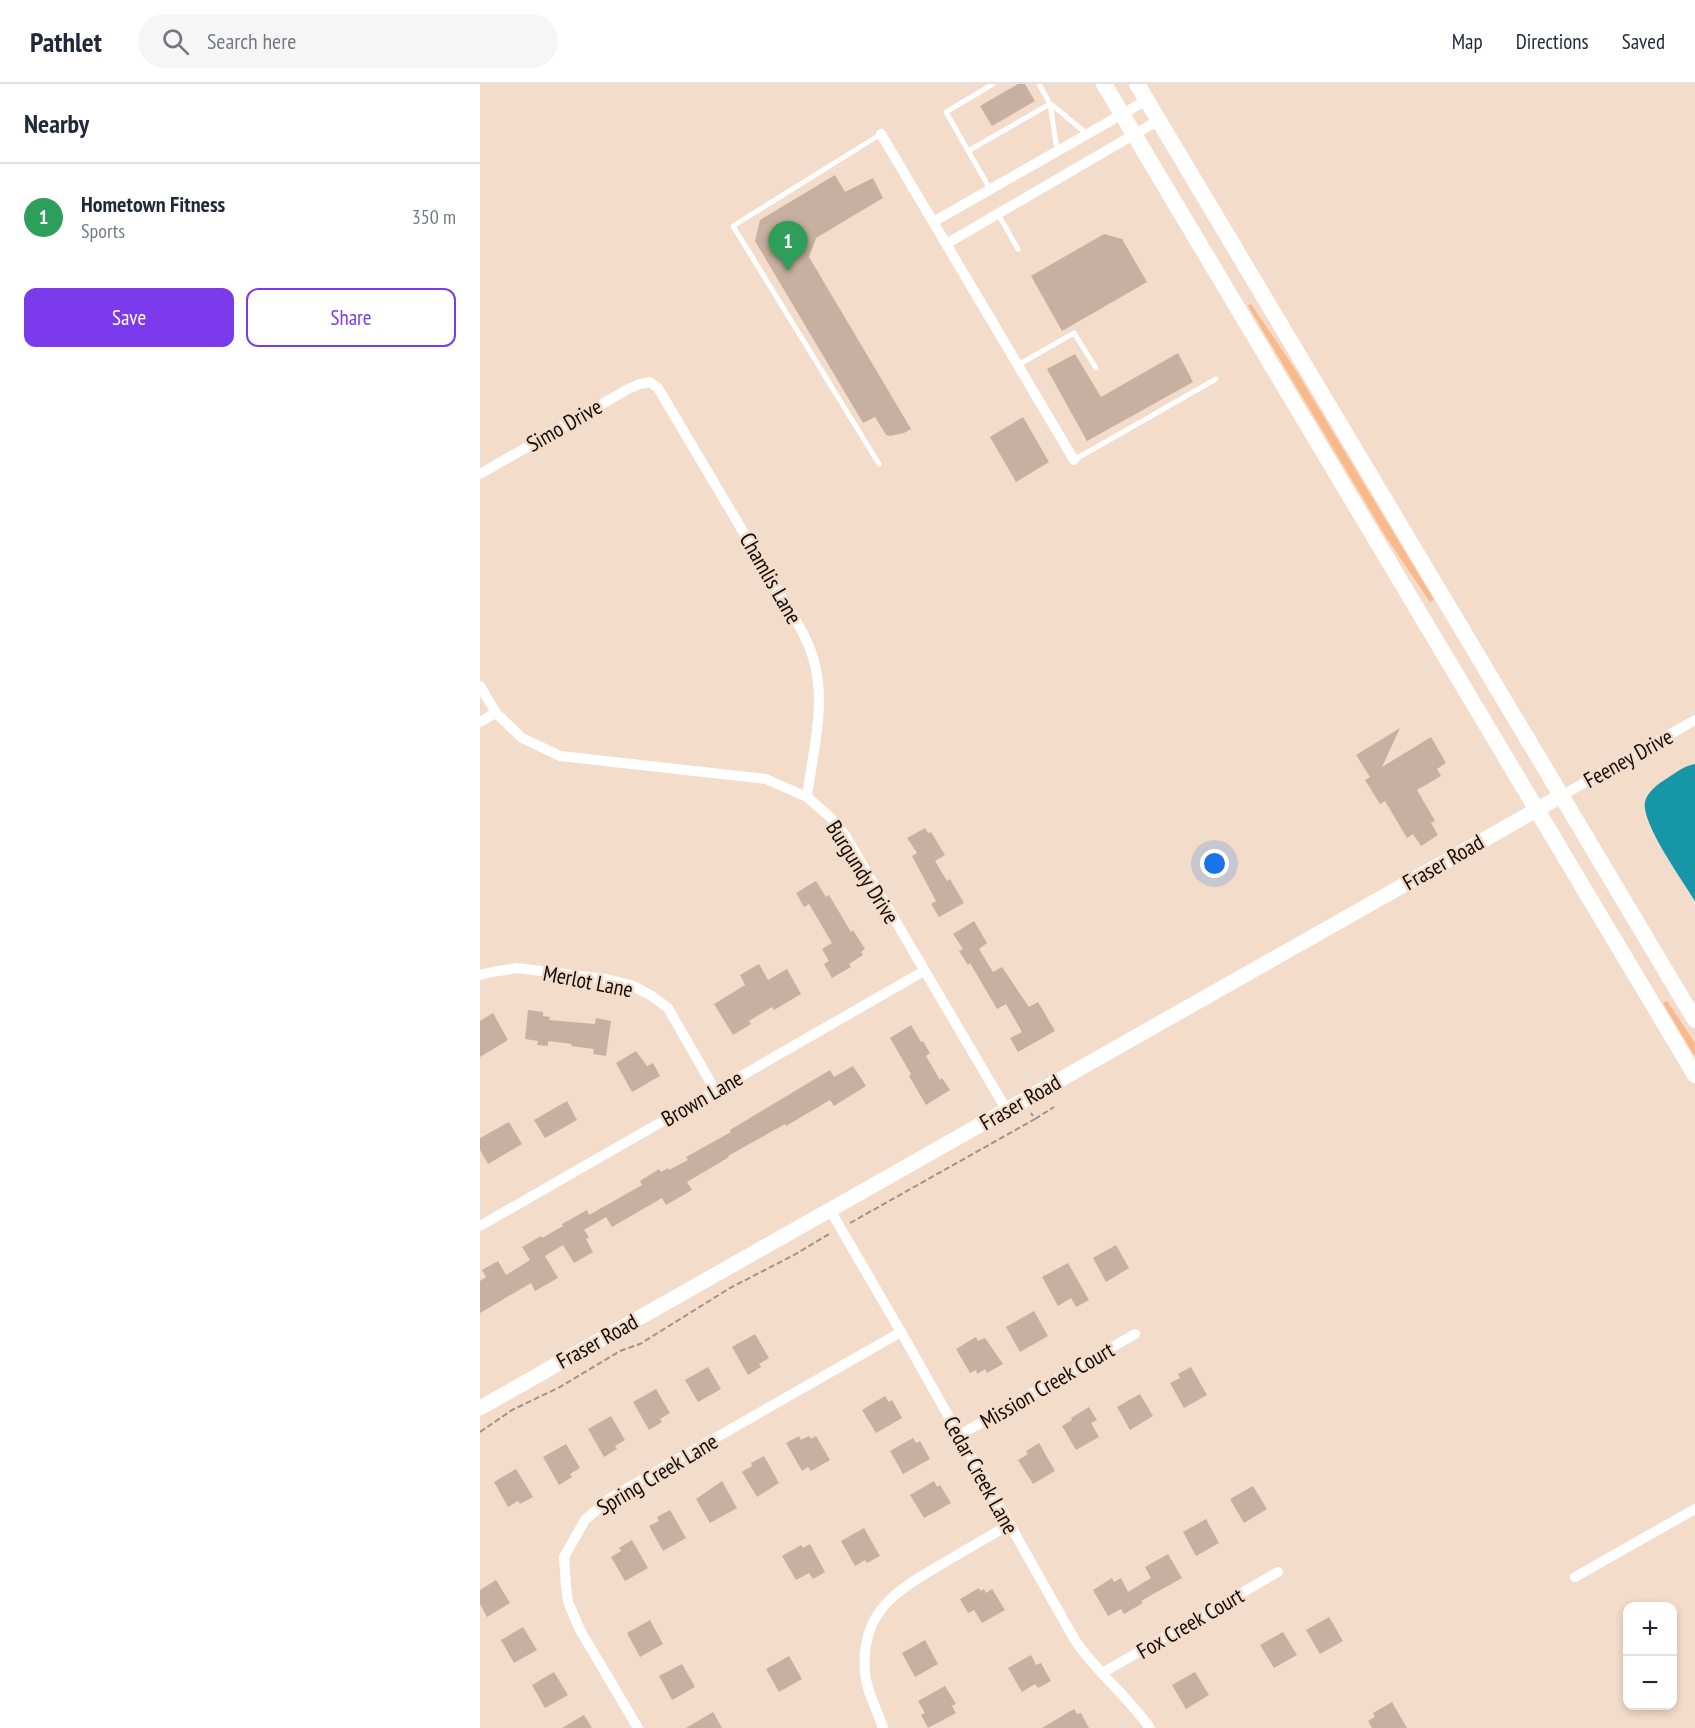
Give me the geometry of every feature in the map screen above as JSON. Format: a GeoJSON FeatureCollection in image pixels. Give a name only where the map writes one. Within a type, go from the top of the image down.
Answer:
{"type":"FeatureCollection","features":[{"type":"Feature","properties":{"kind":"main road"},"geometry":{"type":"LineString","coordinates":[[1104,84],[1695,1075]]}},
{"type":"Feature","properties":{"kind":"main road"},"geometry":{"type":"LineString","coordinates":[[1137,84],[1695,1020]]}},
{"type":"Feature","properties":{"kind":"street"},"geometry":{"type":"LineString","coordinates":[[933,222],[1147,100]]}},
{"type":"Feature","properties":{"kind":"street"},"geometry":{"type":"LineString","coordinates":[[946,244],[1159,120]]}},
{"type":"Feature","properties":{"kind":"street"},"geometry":{"type":"LineString","coordinates":[[881,134],[1074,460]]}},
{"type":"Feature","properties":{"kind":"street","name":"Simo Drive"},"geometry":{"type":"LineString","coordinates":[[480,474],[628,389],[650,382]]}},
{"type":"Feature","properties":{"kind":"street","name":"Chamlis Lane"},"geometry":{"type":"LineString","coordinates":[[650,382],[664,394],[809,644],[815,662],[820,697],[807,797]]}},
{"type":"Feature","properties":{"kind":"street","name":"Burgundy Drive"},"geometry":{"type":"LineString","coordinates":[[480,686],[496,713],[522,738],[560,756],[765,779],[807,797],[830,817],[845,835],[1006,1109]]}},
{"type":"Feature","properties":{"kind":"street"},"geometry":{"type":"LineString","coordinates":[[480,722],[496,713]]}},
{"type":"Feature","properties":{"kind":"street","name":"Feeney Drive"},"geometry":{"type":"LineString","coordinates":[[1561,796],[1695,720]]}},
{"type":"Feature","properties":{"kind":"street","name":"Fraser Road"},"geometry":{"type":"LineString","coordinates":[[480,1408],[1561,796]]}},
{"type":"Feature","properties":{"kind":"street","name":"Merlot Lane"},"geometry":{"type":"LineString","coordinates":[[480,975],[517,968],[606,979],[642,990],[668,1008],[715,1090]]}},
{"type":"Feature","properties":{"kind":"street","name":"Brown Lane"},"geometry":{"type":"LineString","coordinates":[[480,1226],[924,971]]}},
{"type":"Feature","properties":{"kind":"street","name":"Cedar Creek Lane"},"geometry":{"type":"LineString","coordinates":[[830,1210],[1076,1642],[1150,1728]]}},
{"type":"Feature","properties":{"kind":"street","name":"Spring Creek Lane"},"geometry":{"type":"LineString","coordinates":[[638,1728],[580,1630],[568,1602],[564,1557],[578,1530],[594,1510],[610,1498],[901,1332]]}},
{"type":"Feature","properties":{"kind":"street","name":"Mission Creek Court"},"geometry":{"type":"LineString","coordinates":[[958,1436],[1135,1334]]}},
{"type":"Feature","properties":{"kind":"street"},"geometry":{"type":"LineString","coordinates":[[1575,1577],[1695,1509]]}},
{"type":"Feature","properties":{"kind":"street"},"geometry":{"type":"LineString","coordinates":[[883,1728],[867,1684],[864,1656],[868,1638],[884,1605],[903,1586],[1009,1525]]}},
{"type":"Feature","properties":{"kind":"street","name":"Fox Creek Court"},"geometry":{"type":"LineString","coordinates":[[1102,1673],[1278,1572]]}},
{"type":"Feature","properties":{"kind":"lane"},"geometry":{"type":"LineString","coordinates":[[990,189],[946,112],[993,84]]}},
{"type":"Feature","properties":{"kind":"lane"},"geometry":{"type":"LineString","coordinates":[[1039,84],[1050,104],[1057,150]]}},
{"type":"Feature","properties":{"kind":"lane"},"geometry":{"type":"LineString","coordinates":[[968,151],[1050,104]]}},
{"type":"Feature","properties":{"kind":"lane"},"geometry":{"type":"LineString","coordinates":[[1050,104],[1086,133]]}},
{"type":"Feature","properties":{"kind":"lane"},"geometry":{"type":"LineString","coordinates":[[879,464],[734,226],[881,134]]}},
{"type":"Feature","properties":{"kind":"lane"},"geometry":{"type":"LineString","coordinates":[[998,214],[1018,249]]}},
{"type":"Feature","properties":{"kind":"lane"},"geometry":{"type":"LineString","coordinates":[[1018,365],[1074,333],[1096,368]]}},
{"type":"Feature","properties":{"kind":"lane"},"geometry":{"type":"LineString","coordinates":[[1074,460],[1216,379]]}},
{"type":"Feature","properties":{"kind":"path"},"geometry":{"type":"LineString","coordinates":[[1023,1099],[1035,1119]]}},
{"type":"Feature","properties":{"kind":"path"},"geometry":{"type":"LineString","coordinates":[[480,1432],[512,1410],[560,1387],[620,1351],[640,1344],[730,1288],[794,1255],[1054,1107]]}},
{"type":"Feature","properties":{"kind":"shaded area"},"geometry":{"type":"Polygon","coordinates":[[[1251,304],[1295,369],[1434,600],[1430,602],[1386,537],[1248,306],[1251,304]]]}},
{"type":"Feature","properties":{"kind":"shaded area"},"geometry":{"type":"Polygon","coordinates":[[[1667,1001],[1695,1043],[1695,1057],[1663,1003],[1667,1001]]]}},
{"type":"Feature","properties":{"kind":"water"},"geometry":{"type":"Polygon","coordinates":[[[1695,764],[1695,901],[1649,824],[1645,802],[1650,792],[1660,783],[1687,766],[1695,764]]]}},
{"type":"Feature","properties":{"kind":"building"},"geometry":{"type":"Polygon","coordinates":[[[1018,84],[1025,84],[1035,101],[992,126],[980,106],[1018,84]]]}},
{"type":"Feature","properties":{"kind":"building"},"geometry":{"type":"Polygon","coordinates":[[[835,175],[845,192],[873,178],[883,198],[816,238],[809,257],[911,429],[904,433],[886,435],[875,417],[863,423],[755,241],[760,220],[835,175]]]}},
{"type":"Feature","properties":{"kind":"building"},"geometry":{"type":"Polygon","coordinates":[[[1104,234],[1122,239],[1147,282],[1062,331],[1031,276],[1104,234]]]}},
{"type":"Feature","properties":{"kind":"building"},"geometry":{"type":"Polygon","coordinates":[[[1178,353],[1193,382],[1087,441],[1047,369],[1075,354],[1101,397],[1178,353]]]}},
{"type":"Feature","properties":{"kind":"building"},"geometry":{"type":"Polygon","coordinates":[[[1023,417],[1049,462],[1016,482],[990,437],[1023,417]]]}},
{"type":"Feature","properties":{"kind":"building"},"geometry":{"type":"Polygon","coordinates":[[[1400,728],[1382,767],[1431,737],[1446,763],[1437,769],[1441,776],[1417,790],[1435,821],[1431,823],[1438,835],[1421,846],[1413,834],[1407,838],[1385,801],[1380,804],[1365,780],[1370,777],[1356,755],[1400,728]]]}},
{"type":"Feature","properties":{"kind":"building"},"geometry":{"type":"Polygon","coordinates":[[[925,828],[928,833],[931,832],[945,855],[935,861],[947,881],[950,879],[964,903],[939,917],[931,904],[936,901],[912,856],[917,853],[907,838],[925,828]]]}},
{"type":"Feature","properties":{"kind":"building"},"geometry":{"type":"Polygon","coordinates":[[[816,881],[826,897],[829,895],[851,932],[853,930],[865,949],[861,952],[863,955],[849,964],[851,967],[832,978],[824,964],[829,961],[822,949],[832,943],[809,904],[804,907],[796,893],[816,881]]]}},
{"type":"Feature","properties":{"kind":"building"},"geometry":{"type":"Polygon","coordinates":[[[974,921],[987,943],[979,949],[993,972],[1002,967],[1029,1007],[1038,1002],[1055,1031],[1018,1052],[1010,1038],[1022,1032],[1006,1004],[997,1009],[970,963],[968,965],[959,951],[963,949],[953,934],[974,921]]]}},
{"type":"Feature","properties":{"kind":"building"},"geometry":{"type":"Polygon","coordinates":[[[759,964],[768,980],[787,969],[801,994],[774,1010],[772,1007],[749,1021],[751,1024],[733,1035],[714,1004],[745,985],[740,975],[759,964]]]}},
{"type":"Feature","properties":{"kind":"building"},"geometry":{"type":"Polygon","coordinates":[[[528,1010],[543,1012],[543,1016],[550,1017],[549,1020],[595,1024],[596,1018],[611,1021],[606,1056],[593,1054],[594,1049],[571,1046],[572,1044],[548,1041],[548,1046],[537,1045],[538,1041],[525,1039],[528,1010]]]}},
{"type":"Feature","properties":{"kind":"building"},"geometry":{"type":"Polygon","coordinates":[[[493,1013],[508,1040],[480,1057],[480,1021],[493,1013]]]}},
{"type":"Feature","properties":{"kind":"building"},"geometry":{"type":"Polygon","coordinates":[[[911,1025],[930,1053],[926,1056],[940,1080],[942,1078],[950,1090],[926,1105],[890,1038],[911,1025]]]}},
{"type":"Feature","properties":{"kind":"building"},"geometry":{"type":"Polygon","coordinates":[[[636,1051],[647,1066],[653,1063],[660,1076],[632,1092],[616,1063],[636,1051]]]}},
{"type":"Feature","properties":{"kind":"building"},"geometry":{"type":"Polygon","coordinates":[[[853,1066],[866,1086],[834,1106],[830,1100],[728,1156],[687,1182],[692,1190],[666,1205],[662,1198],[612,1227],[606,1217],[584,1230],[589,1237],[586,1239],[593,1252],[574,1263],[563,1245],[545,1256],[558,1278],[535,1291],[531,1283],[480,1313],[480,1281],[486,1277],[482,1270],[498,1261],[506,1275],[530,1260],[522,1247],[541,1236],[542,1238],[587,1210],[589,1215],[642,1185],[640,1181],[659,1169],[661,1172],[668,1168],[669,1170],[688,1160],[686,1157],[731,1132],[730,1130],[830,1070],[834,1077],[853,1066]]]}},
{"type":"Feature","properties":{"kind":"building"},"geometry":{"type":"Polygon","coordinates":[[[567,1101],[577,1120],[545,1138],[534,1120],[567,1101]]]}},
{"type":"Feature","properties":{"kind":"building"},"geometry":{"type":"Polygon","coordinates":[[[509,1122],[522,1144],[488,1164],[480,1150],[480,1138],[509,1122]]]}},
{"type":"Feature","properties":{"kind":"building"},"geometry":{"type":"Polygon","coordinates":[[[1116,1245],[1129,1268],[1106,1282],[1093,1258],[1116,1245]]]}},
{"type":"Feature","properties":{"kind":"building"},"geometry":{"type":"Polygon","coordinates":[[[1068,1263],[1089,1300],[1076,1307],[1071,1298],[1058,1306],[1042,1277],[1068,1263]]]}},
{"type":"Feature","properties":{"kind":"building"},"geometry":{"type":"Polygon","coordinates":[[[1034,1311],[1048,1336],[1020,1352],[1006,1327],[1034,1311]]]}},
{"type":"Feature","properties":{"kind":"building"},"geometry":{"type":"Polygon","coordinates":[[[755,1334],[769,1358],[759,1364],[761,1367],[748,1375],[732,1347],[755,1334]]]}},
{"type":"Feature","properties":{"kind":"building"},"geometry":{"type":"Polygon","coordinates":[[[976,1337],[978,1341],[985,1338],[1003,1364],[987,1373],[985,1369],[977,1374],[976,1370],[970,1373],[956,1349],[976,1337]]]}},
{"type":"Feature","properties":{"kind":"building"},"geometry":{"type":"Polygon","coordinates":[[[708,1367],[721,1389],[698,1402],[685,1380],[708,1367]]]}},
{"type":"Feature","properties":{"kind":"building"},"geometry":{"type":"Polygon","coordinates":[[[1191,1367],[1207,1395],[1184,1408],[1170,1383],[1180,1378],[1178,1374],[1191,1367]]]}},
{"type":"Feature","properties":{"kind":"building"},"geometry":{"type":"Polygon","coordinates":[[[656,1389],[670,1413],[660,1419],[662,1422],[649,1430],[633,1402],[656,1389]]]}},
{"type":"Feature","properties":{"kind":"building"},"geometry":{"type":"Polygon","coordinates":[[[1140,1394],[1153,1416],[1130,1430],[1117,1407],[1140,1394]]]}},
{"type":"Feature","properties":{"kind":"building"},"geometry":{"type":"Polygon","coordinates":[[[885,1396],[889,1402],[892,1400],[902,1418],[876,1433],[862,1410],[885,1396]]]}},
{"type":"Feature","properties":{"kind":"building"},"geometry":{"type":"Polygon","coordinates":[[[1089,1407],[1097,1420],[1091,1423],[1099,1437],[1076,1450],[1062,1426],[1089,1407]]]}},
{"type":"Feature","properties":{"kind":"building"},"geometry":{"type":"Polygon","coordinates":[[[611,1416],[625,1440],[615,1446],[617,1449],[604,1457],[588,1429],[611,1416]]]}},
{"type":"Feature","properties":{"kind":"building"},"geometry":{"type":"Polygon","coordinates":[[[799,1436],[801,1440],[809,1436],[811,1439],[816,1436],[830,1460],[811,1471],[808,1467],[802,1471],[786,1443],[799,1436]]]}},
{"type":"Feature","properties":{"kind":"building"},"geometry":{"type":"Polygon","coordinates":[[[913,1438],[916,1443],[920,1441],[930,1459],[903,1474],[890,1451],[913,1438]]]}},
{"type":"Feature","properties":{"kind":"building"},"geometry":{"type":"Polygon","coordinates":[[[1039,1443],[1055,1471],[1033,1484],[1018,1460],[1028,1454],[1026,1451],[1039,1443]]]}},
{"type":"Feature","properties":{"kind":"building"},"geometry":{"type":"Polygon","coordinates":[[[566,1444],[580,1468],[570,1474],[572,1477],[559,1485],[543,1457],[566,1444]]]}},
{"type":"Feature","properties":{"kind":"building"},"geometry":{"type":"Polygon","coordinates":[[[764,1456],[779,1483],[757,1497],[742,1472],[752,1466],[751,1463],[764,1456]]]}},
{"type":"Feature","properties":{"kind":"building"},"geometry":{"type":"Polygon","coordinates":[[[516,1469],[533,1497],[520,1504],[518,1501],[508,1507],[494,1482],[516,1469]]]}},
{"type":"Feature","properties":{"kind":"building"},"geometry":{"type":"Polygon","coordinates":[[[722,1481],[737,1508],[710,1523],[696,1499],[722,1481]]]}},
{"type":"Feature","properties":{"kind":"building"},"geometry":{"type":"Polygon","coordinates":[[[934,1481],[937,1487],[940,1485],[951,1503],[924,1518],[910,1495],[934,1481]]]}},
{"type":"Feature","properties":{"kind":"building"},"geometry":{"type":"Polygon","coordinates":[[[1253,1486],[1267,1509],[1244,1523],[1230,1499],[1253,1486]]]}},
{"type":"Feature","properties":{"kind":"building"},"geometry":{"type":"Polygon","coordinates":[[[670,1510],[686,1538],[663,1551],[649,1526],[659,1521],[657,1517],[670,1510]]]}},
{"type":"Feature","properties":{"kind":"building"},"geometry":{"type":"Polygon","coordinates":[[[1206,1519],[1219,1543],[1196,1556],[1183,1532],[1206,1519]]]}},
{"type":"Feature","properties":{"kind":"building"},"geometry":{"type":"Polygon","coordinates":[[[864,1528],[880,1556],[867,1563],[865,1560],[855,1566],[841,1541],[864,1528]]]}},
{"type":"Feature","properties":{"kind":"building"},"geometry":{"type":"Polygon","coordinates":[[[632,1540],[648,1568],[625,1581],[611,1557],[621,1551],[619,1548],[632,1540]]]}},
{"type":"Feature","properties":{"kind":"building"},"geometry":{"type":"Polygon","coordinates":[[[810,1544],[825,1572],[813,1579],[809,1573],[796,1580],[782,1556],[801,1545],[803,1548],[810,1544]]]}},
{"type":"Feature","properties":{"kind":"building"},"geometry":{"type":"Polygon","coordinates":[[[1168,1554],[1182,1578],[1141,1601],[1143,1603],[1124,1614],[1121,1609],[1108,1616],[1093,1590],[1112,1578],[1114,1582],[1121,1578],[1128,1592],[1151,1578],[1145,1567],[1168,1554]]]}},
{"type":"Feature","properties":{"kind":"building"},"geometry":{"type":"Polygon","coordinates":[[[496,1580],[510,1603],[487,1617],[480,1604],[480,1590],[496,1580]]]}},
{"type":"Feature","properties":{"kind":"building"},"geometry":{"type":"Polygon","coordinates":[[[979,1588],[980,1591],[984,1589],[986,1593],[992,1589],[1005,1610],[982,1623],[974,1610],[968,1613],[960,1599],[979,1588]]]}},
{"type":"Feature","properties":{"kind":"building"},"geometry":{"type":"Polygon","coordinates":[[[1329,1617],[1343,1641],[1320,1654],[1306,1630],[1329,1617]]]}},
{"type":"Feature","properties":{"kind":"building"},"geometry":{"type":"Polygon","coordinates":[[[650,1620],[663,1644],[640,1657],[627,1633],[650,1620]]]}},
{"type":"Feature","properties":{"kind":"building"},"geometry":{"type":"Polygon","coordinates":[[[523,1627],[537,1650],[514,1663],[501,1640],[523,1627]]]}},
{"type":"Feature","properties":{"kind":"building"},"geometry":{"type":"Polygon","coordinates":[[[1283,1632],[1297,1655],[1274,1668],[1260,1645],[1283,1632]]]}},
{"type":"Feature","properties":{"kind":"building"},"geometry":{"type":"Polygon","coordinates":[[[925,1640],[938,1664],[915,1677],[902,1653],[925,1640]]]}},
{"type":"Feature","properties":{"kind":"building"},"geometry":{"type":"Polygon","coordinates":[[[1031,1655],[1036,1665],[1041,1663],[1051,1681],[1038,1688],[1035,1684],[1022,1692],[1008,1668],[1031,1655]]]}},
{"type":"Feature","properties":{"kind":"building"},"geometry":{"type":"Polygon","coordinates":[[[789,1656],[802,1679],[779,1692],[766,1669],[789,1656]]]}},
{"type":"Feature","properties":{"kind":"building"},"geometry":{"type":"Polygon","coordinates":[[[682,1664],[695,1687],[672,1700],[659,1676],[682,1664]]]}},
{"type":"Feature","properties":{"kind":"building"},"geometry":{"type":"Polygon","coordinates":[[[554,1672],[568,1695],[545,1708],[532,1685],[554,1672]]]}},
{"type":"Feature","properties":{"kind":"building"},"geometry":{"type":"Polygon","coordinates":[[[1195,1672],[1209,1695],[1186,1709],[1172,1685],[1195,1672]]]}},
{"type":"Feature","properties":{"kind":"building"},"geometry":{"type":"Polygon","coordinates":[[[945,1686],[956,1704],[952,1706],[956,1713],[928,1728],[921,1715],[925,1713],[918,1701],[945,1686]]]}},
{"type":"Feature","properties":{"kind":"building"},"geometry":{"type":"Polygon","coordinates":[[[1392,1702],[1407,1728],[1372,1728],[1368,1721],[1375,1717],[1373,1713],[1392,1702]]]}},
{"type":"Feature","properties":{"kind":"building"},"geometry":{"type":"Polygon","coordinates":[[[1074,1709],[1077,1714],[1081,1713],[1089,1728],[1042,1728],[1074,1709]]]}},
{"type":"Feature","properties":{"kind":"building"},"geometry":{"type":"Polygon","coordinates":[[[713,1712],[722,1728],[686,1728],[713,1712]]]}},
{"type":"Feature","properties":{"kind":"building"},"geometry":{"type":"Polygon","coordinates":[[[584,1715],[592,1728],[562,1728],[584,1715]]]}},
{"type":"Feature","properties":{"kind":"place","name":"Hometown Fitness"},"geometry":{"type":"Point","coordinates":[788,271]}}]}
